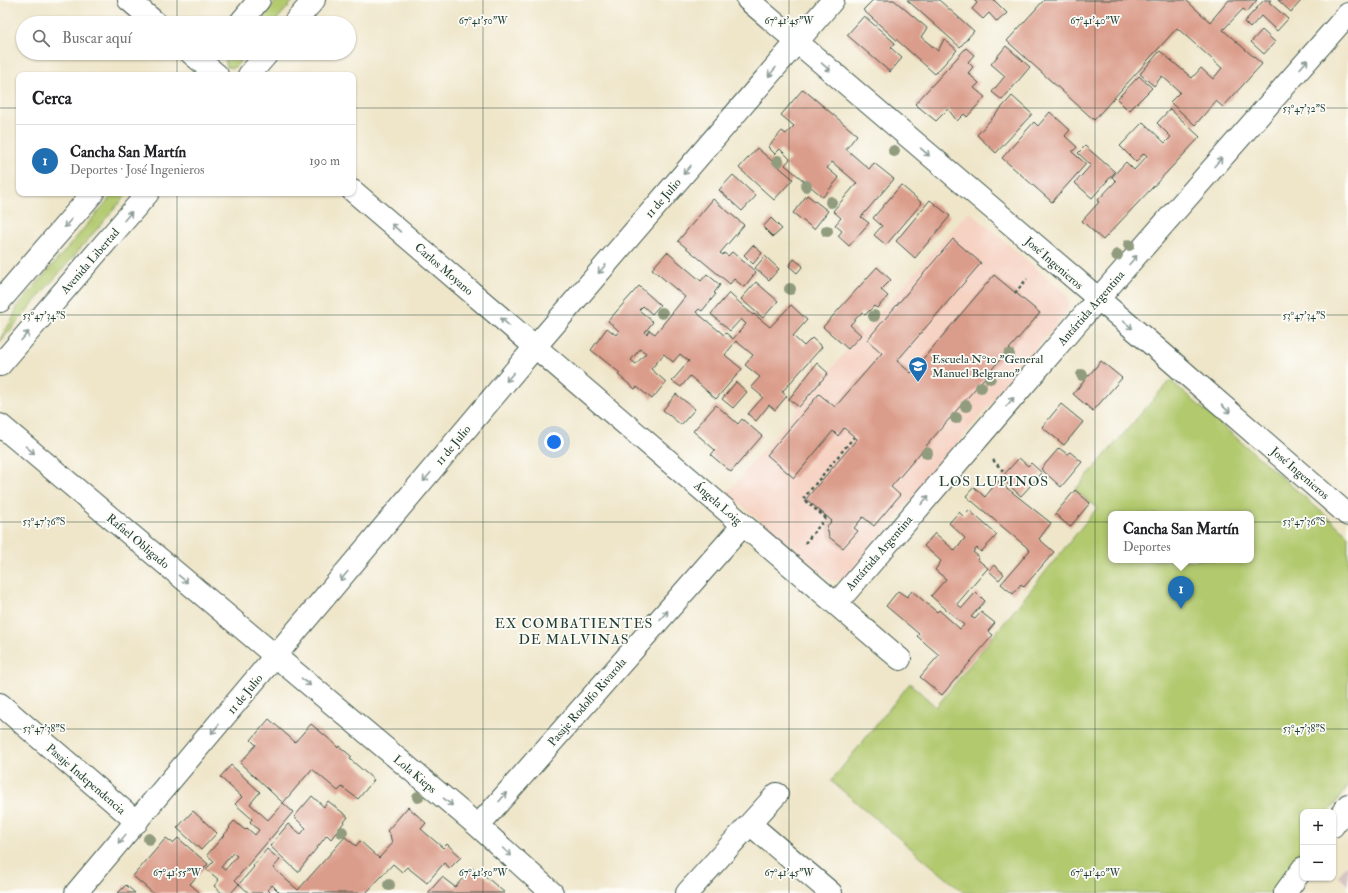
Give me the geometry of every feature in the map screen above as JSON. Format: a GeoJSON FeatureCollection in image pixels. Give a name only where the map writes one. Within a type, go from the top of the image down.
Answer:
{"type":"FeatureCollection","features":[{"type":"Feature","properties":{"kind":"street"},"geometry":{"type":"LineString","coordinates":[[130,0],[148,16]]}},
{"type":"Feature","properties":{"kind":"street"},"geometry":{"type":"LineString","coordinates":[[246,16],[259,0]]}},
{"type":"Feature","properties":{"kind":"street"},"geometry":{"type":"LineString","coordinates":[[300,16],[314,0]]}},
{"type":"Feature","properties":{"kind":"street","name":"José Ingenieros"},"geometry":{"type":"LineString","coordinates":[[748,0],[1348,515]]}},
{"type":"Feature","properties":{"kind":"street","name":"11 de Julio"},"geometry":{"type":"LineString","coordinates":[[76,893],[276,657],[535,347],[833,0]]}},
{"type":"Feature","properties":{"kind":"street","name":"Antártida Argentina"},"geometry":{"type":"LineString","coordinates":[[836,604],[1098,300],[1348,14]]}},
{"type":"Feature","properties":{"kind":"street"},"geometry":{"type":"LineString","coordinates":[[252,72],[262,60]]}},
{"type":"Feature","properties":{"kind":"street","name":"Carlos Moyano"},"geometry":{"type":"LineString","coordinates":[[356,194],[535,347]]}},
{"type":"Feature","properties":{"kind":"street"},"geometry":{"type":"LineString","coordinates":[[0,301],[90,196]]}},
{"type":"Feature","properties":{"kind":"street","name":"Avenida Libertad"},"geometry":{"type":"LineString","coordinates":[[0,365],[145,196]]}},
{"type":"Feature","properties":{"kind":"street","name":"Ángela Loig"},"geometry":{"type":"LineString","coordinates":[[535,347],[900,659]]}},
{"type":"Feature","properties":{"kind":"street","name":"Rafael Obligado"},"geometry":{"type":"LineString","coordinates":[[0,425],[276,657]]}},
{"type":"Feature","properties":{"kind":"street","name":"Pasaje Rodolfo Rivarola"},"geometry":{"type":"LineString","coordinates":[[478,826],[743,525]]}},
{"type":"Feature","properties":{"kind":"street","name":"Lola Kieps"},"geometry":{"type":"LineString","coordinates":[[276,657],[478,826],[552,893]]}},
{"type":"Feature","properties":{"kind":"street","name":"Pasaje Independencia"},"geometry":{"type":"LineString","coordinates":[[0,704],[137,822]]}},
{"type":"Feature","properties":{"kind":"street"},"geometry":{"type":"LineString","coordinates":[[687,893],[777,794]]}},
{"type":"Feature","properties":{"kind":"street"},"geometry":{"type":"LineString","coordinates":[[1336,822],[1348,805]]}},
{"type":"Feature","properties":{"kind":"street"},"geometry":{"type":"LineString","coordinates":[[750,824],[831,893]]}},
{"type":"Feature","properties":{"kind":"street"},"geometry":{"type":"LineString","coordinates":[[1285,893],[1300,872]]}},
{"type":"Feature","properties":{"kind":"path"},"geometry":{"type":"LineString","coordinates":[[1015,293],[1027,279]]}},
{"type":"Feature","properties":{"kind":"path"},"geometry":{"type":"LineString","coordinates":[[805,544],[826,518],[803,499],[854,437]]}},
{"type":"Feature","properties":{"kind":"path"},"geometry":{"type":"LineString","coordinates":[[993,460],[1005,474]]}},
{"type":"Feature","properties":{"kind":"shaded area"},"geometry":{"type":"Polygon","coordinates":[[[969,211],[1064,292],[1068,298],[1068,311],[848,575],[837,581],[830,580],[727,493],[848,349],[969,211]]]}},
{"type":"Feature","properties":{"kind":"shaded area"},"geometry":{"type":"Polygon","coordinates":[[[1348,864],[1348,885],[1338,876],[1348,864]]]}},
{"type":"Feature","properties":{"kind":"green space"},"geometry":{"type":"Polygon","coordinates":[[[277,0],[294,0],[280,16],[263,16],[277,0]]]}},
{"type":"Feature","properties":{"kind":"green space"},"geometry":{"type":"Polygon","coordinates":[[[225,60],[241,60],[234,68],[227,67],[225,60]]]}},
{"type":"Feature","properties":{"kind":"green space"},"geometry":{"type":"Polygon","coordinates":[[[111,196],[125,196],[0,342],[0,339],[13,318],[17,307],[111,196]]]}},
{"type":"Feature","properties":{"kind":"green space"},"geometry":{"type":"Polygon","coordinates":[[[1170,380],[1348,535],[1348,786],[1331,809],[1300,809],[1300,852],[1271,893],[964,893],[831,781],[910,683],[936,707],[1097,508],[1075,490],[1170,380]]]}},
{"type":"Feature","properties":{"kind":"building"},"geometry":{"type":"Polygon","coordinates":[[[873,0],[894,0],[927,28],[921,37],[938,51],[944,39],[957,50],[935,74],[863,10],[873,0]]]}},
{"type":"Feature","properties":{"kind":"building"},"geometry":{"type":"Polygon","coordinates":[[[907,0],[939,0],[974,31],[960,47],[907,0]]]}},
{"type":"Feature","properties":{"kind":"building"},"geometry":{"type":"Polygon","coordinates":[[[974,0],[994,0],[1007,13],[997,22],[989,13],[983,19],[972,9],[977,3],[974,0]]]}},
{"type":"Feature","properties":{"kind":"building"},"geometry":{"type":"Polygon","coordinates":[[[1044,0],[1186,0],[1210,22],[1229,0],[1257,0],[1247,12],[1243,9],[1223,30],[1262,64],[1223,107],[1216,101],[1195,125],[1170,102],[1180,92],[1162,76],[1154,86],[1140,74],[1160,51],[1192,78],[1201,68],[1213,79],[1222,68],[1177,28],[1094,120],[1007,41],[1044,0]]]}},
{"type":"Feature","properties":{"kind":"building"},"geometry":{"type":"Polygon","coordinates":[[[1264,0],[1271,0],[1269,2],[1288,19],[1277,31],[1261,16],[1250,28],[1244,22],[1264,0]]]}},
{"type":"Feature","properties":{"kind":"building"},"geometry":{"type":"Polygon","coordinates":[[[1278,0],[1302,0],[1291,12],[1278,0]]]}},
{"type":"Feature","properties":{"kind":"building"},"geometry":{"type":"Polygon","coordinates":[[[864,16],[895,43],[891,48],[902,58],[890,72],[847,35],[864,16]]]}},
{"type":"Feature","properties":{"kind":"building"},"geometry":{"type":"Polygon","coordinates":[[[1262,30],[1275,42],[1264,54],[1251,42],[1262,30]]]}},
{"type":"Feature","properties":{"kind":"building"},"geometry":{"type":"Polygon","coordinates":[[[1006,46],[1030,67],[1002,100],[992,92],[1005,76],[991,64],[1006,46]]]}},
{"type":"Feature","properties":{"kind":"building"},"geometry":{"type":"Polygon","coordinates":[[[966,48],[974,55],[968,62],[973,67],[968,73],[979,83],[974,88],[985,97],[967,117],[964,114],[957,121],[948,109],[936,121],[915,104],[966,48]]]}},
{"type":"Feature","properties":{"kind":"building"},"geometry":{"type":"Polygon","coordinates":[[[1139,76],[1152,88],[1129,111],[1117,99],[1139,76]]]}},
{"type":"Feature","properties":{"kind":"building"},"geometry":{"type":"Polygon","coordinates":[[[803,89],[857,135],[846,149],[869,169],[874,163],[894,179],[861,217],[869,223],[849,246],[838,236],[842,231],[835,225],[841,218],[833,211],[857,183],[832,162],[827,168],[839,178],[823,197],[785,165],[790,159],[780,149],[775,154],[768,147],[782,131],[786,134],[794,126],[781,115],[803,89]]]}},
{"type":"Feature","properties":{"kind":"building"},"geometry":{"type":"Polygon","coordinates":[[[1012,96],[1032,114],[996,153],[977,135],[1012,96]]]}},
{"type":"Feature","properties":{"kind":"building"},"geometry":{"type":"Polygon","coordinates":[[[1170,109],[1200,137],[1103,240],[1082,221],[1099,202],[1097,201],[1116,181],[1112,177],[1126,162],[1134,170],[1147,156],[1144,153],[1136,162],[1120,146],[1143,122],[1165,143],[1171,137],[1157,123],[1170,109]]]}},
{"type":"Feature","properties":{"kind":"building"},"geometry":{"type":"Polygon","coordinates":[[[1050,112],[1070,130],[1065,136],[1077,147],[1072,152],[1086,164],[1052,202],[1002,158],[1034,122],[1038,126],[1050,112]]]}},
{"type":"Feature","properties":{"kind":"building"},"geometry":{"type":"Polygon","coordinates":[[[1085,146],[1115,172],[1092,198],[1075,183],[1091,165],[1078,153],[1085,146]]]}},
{"type":"Feature","properties":{"kind":"building"},"geometry":{"type":"Polygon","coordinates":[[[757,148],[793,179],[774,200],[739,168],[757,148]]]}},
{"type":"Feature","properties":{"kind":"building"},"geometry":{"type":"Polygon","coordinates":[[[733,175],[756,196],[742,211],[719,190],[733,175]]]}},
{"type":"Feature","properties":{"kind":"building"},"geometry":{"type":"Polygon","coordinates":[[[901,185],[922,203],[886,245],[874,235],[882,226],[873,218],[901,185]]]}},
{"type":"Feature","properties":{"kind":"building"},"geometry":{"type":"Polygon","coordinates":[[[807,195],[828,211],[814,229],[793,213],[807,195]]]}},
{"type":"Feature","properties":{"kind":"building"},"geometry":{"type":"Polygon","coordinates":[[[713,199],[744,225],[720,253],[723,255],[724,253],[728,256],[732,252],[756,272],[744,287],[734,279],[730,284],[678,241],[713,199]]]}},
{"type":"Feature","properties":{"kind":"building"},"geometry":{"type":"Polygon","coordinates":[[[930,200],[950,216],[915,258],[896,241],[930,200]]]}},
{"type":"Feature","properties":{"kind":"building"},"geometry":{"type":"Polygon","coordinates":[[[771,218],[782,229],[773,237],[763,227],[771,218]]]}},
{"type":"Feature","properties":{"kind":"building","name":"Escuela N°10 \"General Manuel Belgrano\""},"geometry":{"type":"Polygon","coordinates":[[[953,239],[981,263],[897,361],[911,373],[994,275],[1040,313],[891,487],[900,495],[874,526],[863,517],[854,528],[858,531],[843,548],[829,537],[827,526],[832,521],[806,499],[857,439],[844,428],[838,436],[833,431],[794,478],[767,455],[819,394],[835,407],[882,353],[867,340],[953,239]]]}},
{"type":"Feature","properties":{"kind":"building"},"geometry":{"type":"Polygon","coordinates":[[[753,245],[762,253],[753,264],[744,255],[753,245]]]}},
{"type":"Feature","properties":{"kind":"building"},"geometry":{"type":"Polygon","coordinates":[[[667,252],[701,281],[707,274],[720,285],[714,293],[716,294],[702,311],[699,309],[696,312],[724,335],[726,333],[733,339],[746,324],[741,319],[730,331],[711,314],[729,293],[753,315],[754,314],[770,327],[791,305],[807,320],[793,336],[804,346],[812,338],[822,347],[782,392],[787,396],[775,410],[769,405],[756,421],[748,414],[763,397],[751,387],[760,377],[745,365],[753,355],[736,341],[725,355],[742,369],[716,399],[690,376],[681,387],[672,381],[689,361],[680,354],[673,362],[664,354],[651,369],[666,382],[652,399],[637,387],[635,389],[618,375],[620,373],[591,350],[607,328],[616,335],[619,331],[608,321],[639,286],[660,305],[652,314],[643,306],[639,310],[653,322],[645,332],[647,334],[649,330],[655,334],[685,297],[652,269],[667,252]],[[640,349],[631,360],[636,364],[646,353],[640,349]]]}},
{"type":"Feature","properties":{"kind":"building"},"geometry":{"type":"Polygon","coordinates":[[[765,256],[779,269],[769,280],[755,268],[765,256]]]}},
{"type":"Feature","properties":{"kind":"building"},"geometry":{"type":"Polygon","coordinates":[[[794,259],[803,266],[797,273],[789,266],[794,259]]]}},
{"type":"Feature","properties":{"kind":"building"},"geometry":{"type":"Polygon","coordinates":[[[877,267],[891,280],[881,290],[888,296],[877,308],[874,306],[865,315],[862,312],[850,325],[861,335],[848,349],[823,327],[877,267]]]}},
{"type":"Feature","properties":{"kind":"building"},"geometry":{"type":"Polygon","coordinates":[[[756,282],[778,301],[763,318],[741,299],[756,282]]]}},
{"type":"Feature","properties":{"kind":"building"},"geometry":{"type":"Polygon","coordinates":[[[1101,361],[1122,378],[1093,411],[1073,394],[1101,361]]]}},
{"type":"Feature","properties":{"kind":"building"},"geometry":{"type":"Polygon","coordinates":[[[817,363],[828,373],[799,407],[789,399],[817,363]]]}},
{"type":"Feature","properties":{"kind":"building"},"geometry":{"type":"Polygon","coordinates":[[[736,382],[747,392],[733,408],[722,399],[736,382]]]}},
{"type":"Feature","properties":{"kind":"building"},"geometry":{"type":"Polygon","coordinates":[[[676,394],[695,409],[681,425],[663,410],[676,394]]]}},
{"type":"Feature","properties":{"kind":"building"},"geometry":{"type":"Polygon","coordinates":[[[1061,404],[1083,422],[1064,445],[1042,427],[1061,404]]]}},
{"type":"Feature","properties":{"kind":"building"},"geometry":{"type":"Polygon","coordinates":[[[716,405],[738,424],[742,419],[762,436],[731,472],[711,455],[715,450],[693,431],[716,405]]]}},
{"type":"Feature","properties":{"kind":"building"},"geometry":{"type":"Polygon","coordinates":[[[1059,448],[1067,454],[1070,452],[1082,462],[1061,487],[1041,469],[1059,448]]]}},
{"type":"Feature","properties":{"kind":"building"},"geometry":{"type":"Polygon","coordinates":[[[1019,458],[1028,466],[1031,463],[1042,473],[1021,496],[1001,478],[1019,458]]]}},
{"type":"Feature","properties":{"kind":"building"},"geometry":{"type":"Polygon","coordinates":[[[998,481],[1051,523],[1039,539],[1054,552],[1024,587],[1021,584],[1013,594],[1001,584],[1030,550],[966,496],[974,487],[985,497],[998,481]]]}},
{"type":"Feature","properties":{"kind":"building"},"geometry":{"type":"Polygon","coordinates":[[[1075,490],[1090,503],[1070,527],[1055,514],[1075,490]]]}},
{"type":"Feature","properties":{"kind":"building"},"geometry":{"type":"Polygon","coordinates":[[[969,510],[997,535],[981,552],[977,548],[973,552],[979,557],[977,559],[988,568],[957,604],[962,608],[976,592],[985,601],[971,617],[975,619],[981,612],[995,623],[988,631],[993,635],[942,695],[920,677],[939,655],[917,636],[919,634],[886,606],[898,591],[907,597],[912,591],[937,612],[939,610],[960,629],[964,625],[931,596],[946,579],[935,570],[941,561],[924,546],[935,533],[955,551],[965,538],[949,523],[959,512],[963,516],[969,510]]]}},
{"type":"Feature","properties":{"kind":"building"},"geometry":{"type":"Polygon","coordinates":[[[994,565],[1004,574],[999,580],[989,571],[994,565]]]}},
{"type":"Feature","properties":{"kind":"building"},"geometry":{"type":"Polygon","coordinates":[[[269,719],[295,742],[311,724],[338,748],[339,746],[352,757],[350,759],[374,780],[358,799],[342,787],[338,791],[312,769],[283,803],[240,763],[256,745],[251,740],[269,719]]]}},
{"type":"Feature","properties":{"kind":"building"},"geometry":{"type":"Polygon","coordinates":[[[231,765],[260,792],[250,804],[268,820],[283,803],[293,812],[235,880],[239,884],[231,893],[222,893],[214,886],[219,880],[206,869],[214,861],[207,855],[230,828],[229,827],[234,821],[245,830],[247,828],[255,835],[259,830],[250,822],[252,819],[235,804],[242,797],[220,777],[231,765]],[[233,853],[221,867],[225,870],[237,856],[233,853]]]}},
{"type":"Feature","properties":{"kind":"building"},"geometry":{"type":"Polygon","coordinates":[[[312,796],[324,807],[328,801],[348,817],[331,839],[327,835],[298,872],[270,846],[288,824],[301,834],[306,828],[294,817],[312,796]]]}},
{"type":"Feature","properties":{"kind":"building"},"geometry":{"type":"Polygon","coordinates":[[[408,807],[426,823],[421,829],[443,848],[447,844],[461,857],[450,868],[444,863],[427,883],[407,867],[402,872],[393,864],[366,893],[280,893],[272,885],[268,890],[271,893],[249,893],[239,884],[267,849],[280,860],[273,868],[298,890],[345,837],[356,846],[360,841],[379,858],[392,844],[390,834],[387,831],[408,807]]]}},
{"type":"Feature","properties":{"kind":"building"},"geometry":{"type":"Polygon","coordinates":[[[193,811],[217,833],[201,850],[177,828],[193,811]]]}},
{"type":"Feature","properties":{"kind":"building"},"geometry":{"type":"Polygon","coordinates":[[[166,838],[173,843],[178,838],[208,864],[190,884],[200,893],[153,893],[133,876],[166,838]]]}},
{"type":"Feature","properties":{"kind":"building"},"geometry":{"type":"Polygon","coordinates":[[[472,868],[476,871],[478,870],[505,893],[428,893],[442,877],[455,887],[472,868]]]}},
{"type":"Feature","properties":{"kind":"building"},"geometry":{"type":"Polygon","coordinates":[[[126,885],[135,893],[118,893],[126,885]]]}},
{"type":"Feature","properties":{"kind":"place","name":"Escuela N°10 \"General Manuel Belgrano\""},"geometry":{"type":"Point","coordinates":[918,383]}},
{"type":"Feature","properties":{"kind":"place","name":"Cancha San Martín"},"geometry":{"type":"Point","coordinates":[1181,609]}},
{"type":"Feature","properties":{"kind":"district","name":"LOS LUPINOS"},"geometry":{"type":"Point","coordinates":[994,481]}},
{"type":"Feature","properties":{"kind":"district","name":"EX COMBATIENTES DE MALVINAS"},"geometry":{"type":"Point","coordinates":[574,632]}}]}
